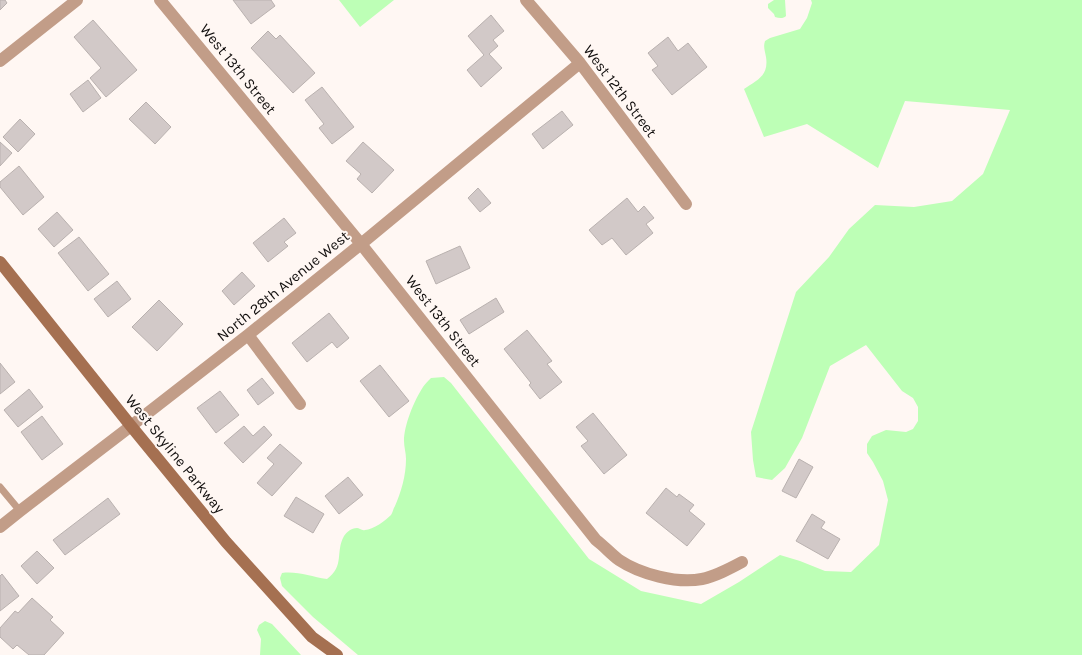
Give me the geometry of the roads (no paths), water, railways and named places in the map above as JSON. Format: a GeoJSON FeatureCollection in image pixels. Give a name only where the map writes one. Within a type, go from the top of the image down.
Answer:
{"type":"FeatureCollection","features":[{"type":"Feature","properties":{"kind":"street"},"geometry":{"type":"LineString","coordinates":[[0,61],[77,0]]}},
{"type":"Feature","properties":{"kind":"street","name":"West 13th Street"},"geometry":{"type":"LineString","coordinates":[[160,0],[361,244],[596,540],[619,559],[633,568],[668,578],[687,580],[702,579],[717,574],[742,562]]}},
{"type":"Feature","properties":{"kind":"street","name":"West 12th Street"},"geometry":{"type":"LineString","coordinates":[[526,0],[580,63],[686,204]]}},
{"type":"Feature","properties":{"kind":"street","name":"North 28th Avenue West"},"geometry":{"type":"LineString","coordinates":[[0,527],[248,335],[361,244],[580,63]]}},
{"type":"Feature","properties":{"kind":"street","name":"West Skyline Parkway"},"geometry":{"type":"LineString","coordinates":[[0,262],[231,548],[312,637],[337,655]]}},
{"type":"Feature","properties":{"kind":"street"},"geometry":{"type":"LineString","coordinates":[[248,335],[300,404]]}},
{"type":"Feature","properties":{"kind":"lane"},"geometry":{"type":"LineString","coordinates":[[0,487],[20,510]]}}]}
